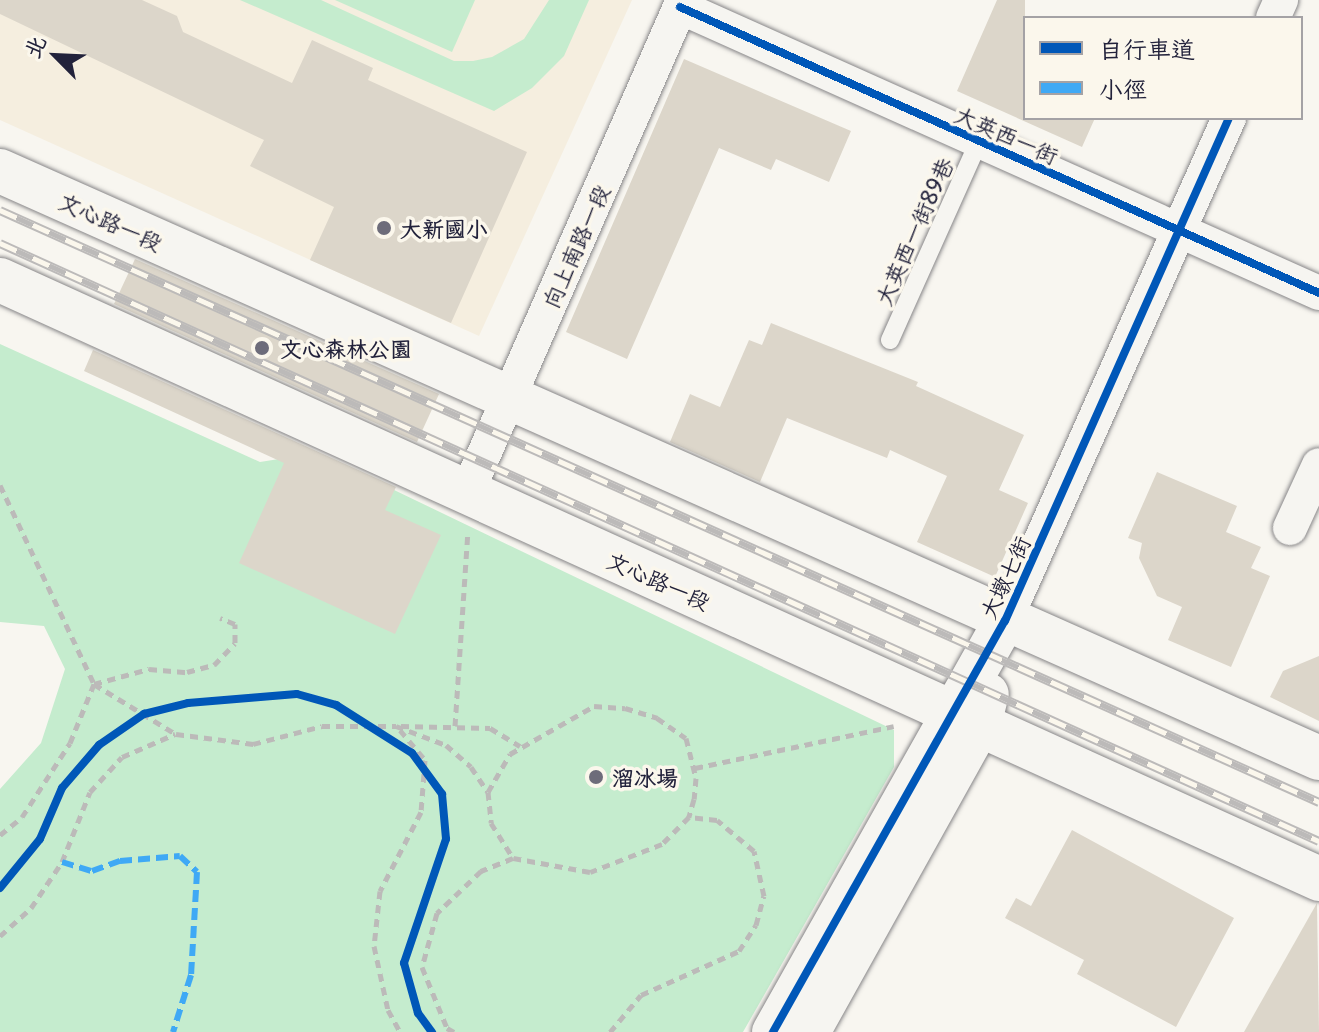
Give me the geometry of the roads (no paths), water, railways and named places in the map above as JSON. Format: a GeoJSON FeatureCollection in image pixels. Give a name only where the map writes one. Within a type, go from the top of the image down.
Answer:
{"type":"FeatureCollection","features":[{"type":"Feature","properties":{"kind":"main road","name":"文心路一段"},"geometry":{"type":"LineString","coordinates":[[0,171],[507,401],[1319,758]]}},
{"type":"Feature","properties":{"kind":"main road","name":"文心路一段"},"geometry":{"type":"LineString","coordinates":[[0,280],[1319,879]]}},
{"type":"Feature","properties":{"kind":"street","name":"大英西一街"},"geometry":{"type":"LineString","coordinates":[[681,4],[1319,293]]}},
{"type":"Feature","properties":{"kind":"street","name":"向上南路一段"},"geometry":{"type":"LineString","coordinates":[[467,493],[681,4]]}},
{"type":"Feature","properties":{"kind":"street","name":"大墩七街"},"geometry":{"type":"LineString","coordinates":[[809,1032],[967,719],[1005,621],[1228,120]]}},
{"type":"Feature","properties":{"kind":"street"},"geometry":{"type":"LineString","coordinates":[[1290,528],[1319,465]]}},
{"type":"Feature","properties":{"kind":"street","name":"大墩七街"},"geometry":{"type":"LineString","coordinates":[[773,1032],[967,719]]}},
{"type":"Feature","properties":{"kind":"lane","name":"大英西一街89巷"},"geometry":{"type":"LineString","coordinates":[[890,340],[979,141]]}},
{"type":"Feature","properties":{"kind":"railway"},"geometry":{"type":"LineString","coordinates":[[0,210],[1319,802]]}},
{"type":"Feature","properties":{"kind":"railway"},"geometry":{"type":"LineString","coordinates":[[0,243],[1319,841]]}},
{"type":"Feature","properties":{"kind":"place","name":"大新國小"},"geometry":{"type":"Point","coordinates":[384,228]}},
{"type":"Feature","properties":{"kind":"place","name":"文心森林公園"},"geometry":{"type":"Point","coordinates":[262,348]}},
{"type":"Feature","properties":{"kind":"place","name":"溜冰場"},"geometry":{"type":"Point","coordinates":[596,777]}}]}
